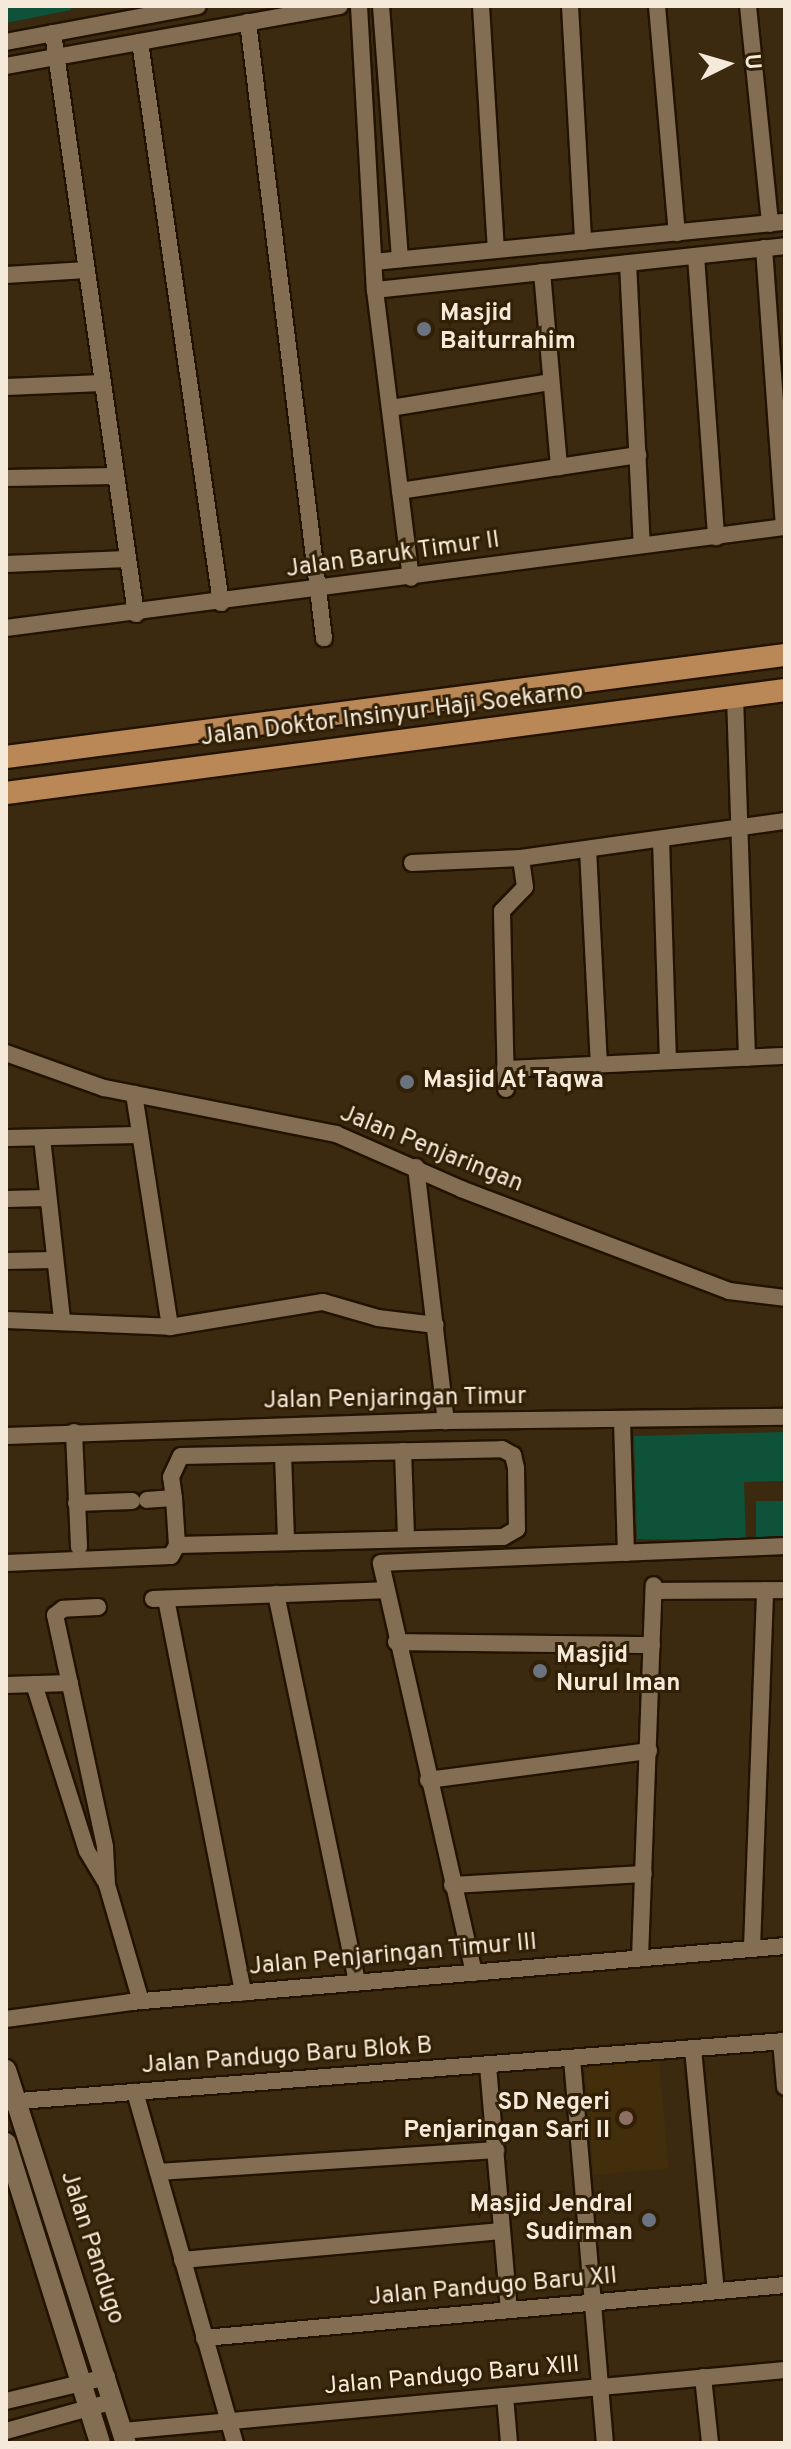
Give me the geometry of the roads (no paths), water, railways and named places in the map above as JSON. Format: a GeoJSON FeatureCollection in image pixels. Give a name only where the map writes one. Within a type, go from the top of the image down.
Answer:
{"type":"FeatureCollection","features":[{"type":"Feature","properties":{"kind":"main road","name":"Jalan Doktor Insinyur Haji Soekarno"},"geometry":{"type":"LineString","coordinates":[[6,757],[785,655]]}},
{"type":"Feature","properties":{"kind":"main road","name":"Jalan Doktor Insinyur Haji Soekarno"},"geometry":{"type":"LineString","coordinates":[[6,793],[785,690]]}},
{"type":"Feature","properties":{"kind":"main road"},"geometry":{"type":"LineString","coordinates":[[142,739],[135,758],[148,774]]}},
{"type":"Feature","properties":{"kind":"main road"},"geometry":{"type":"LineString","coordinates":[[87,747],[95,750],[102,766],[92,781]]}},
{"type":"Feature","properties":{"kind":"street"},"geometry":{"type":"LineString","coordinates":[[6,42],[198,6]]}},
{"type":"Feature","properties":{"kind":"street"},"geometry":{"type":"LineString","coordinates":[[6,66],[340,6]]}},
{"type":"Feature","properties":{"kind":"street"},"geometry":{"type":"LineString","coordinates":[[359,6],[375,290],[411,578]]}},
{"type":"Feature","properties":{"kind":"street"},"geometry":{"type":"LineString","coordinates":[[381,6],[400,259]]}},
{"type":"Feature","properties":{"kind":"street"},"geometry":{"type":"LineString","coordinates":[[481,6],[496,250]]}},
{"type":"Feature","properties":{"kind":"street"},"geometry":{"type":"LineString","coordinates":[[570,6],[583,242]]}},
{"type":"Feature","properties":{"kind":"street"},"geometry":{"type":"LineString","coordinates":[[657,6],[677,233]]}},
{"type":"Feature","properties":{"kind":"street"},"geometry":{"type":"LineString","coordinates":[[374,262],[778,223],[748,6]]}},
{"type":"Feature","properties":{"kind":"street"},"geometry":{"type":"LineString","coordinates":[[248,22],[324,638]]}},
{"type":"Feature","properties":{"kind":"street"},"geometry":{"type":"LineString","coordinates":[[53,33],[136,614]]}},
{"type":"Feature","properties":{"kind":"street"},"geometry":{"type":"LineString","coordinates":[[140,42],[221,603]]}},
{"type":"Feature","properties":{"kind":"street"},"geometry":{"type":"LineString","coordinates":[[375,290],[785,246]]}},
{"type":"Feature","properties":{"kind":"street"},"geometry":{"type":"LineString","coordinates":[[764,248],[784,527]]}},
{"type":"Feature","properties":{"kind":"street"},"geometry":{"type":"LineString","coordinates":[[696,256],[716,537]]}},
{"type":"Feature","properties":{"kind":"street"},"geometry":{"type":"LineString","coordinates":[[628,263],[642,545]]}},
{"type":"Feature","properties":{"kind":"street"},"geometry":{"type":"LineString","coordinates":[[6,275],[86,270]]}},
{"type":"Feature","properties":{"kind":"street"},"geometry":{"type":"LineString","coordinates":[[542,272],[559,467]]}},
{"type":"Feature","properties":{"kind":"street"},"geometry":{"type":"LineString","coordinates":[[390,408],[551,382]]}},
{"type":"Feature","properties":{"kind":"street"},"geometry":{"type":"LineString","coordinates":[[6,387],[102,383]]}},
{"type":"Feature","properties":{"kind":"street"},"geometry":{"type":"LineString","coordinates":[[400,491],[638,455]]}},
{"type":"Feature","properties":{"kind":"street"},"geometry":{"type":"LineString","coordinates":[[6,478],[115,476]]}},
{"type":"Feature","properties":{"kind":"street","name":"Jalan Baruk Timur II"},"geometry":{"type":"LineString","coordinates":[[6,628],[318,591],[784,527]]}},
{"type":"Feature","properties":{"kind":"street"},"geometry":{"type":"LineString","coordinates":[[6,564],[127,559]]}},
{"type":"Feature","properties":{"kind":"street"},"geometry":{"type":"LineString","coordinates":[[735,696],[747,1058]]}},
{"type":"Feature","properties":{"kind":"street"},"geometry":{"type":"LineString","coordinates":[[412,863],[521,858],[785,821]]}},
{"type":"Feature","properties":{"kind":"street"},"geometry":{"type":"LineString","coordinates":[[661,839],[668,1061]]}},
{"type":"Feature","properties":{"kind":"street"},"geometry":{"type":"LineString","coordinates":[[588,849],[599,1064]]}},
{"type":"Feature","properties":{"kind":"street"},"geometry":{"type":"LineString","coordinates":[[506,1089],[502,911],[525,887],[521,858]]}},
{"type":"Feature","properties":{"kind":"street","name":"Jalan Penjaringan"},"geometry":{"type":"LineString","coordinates":[[6,1053],[134,1094],[336,1134],[461,1189],[729,1291],[785,1298]]}},
{"type":"Feature","properties":{"kind":"street"},"geometry":{"type":"LineString","coordinates":[[505,1069],[785,1056]]}},
{"type":"Feature","properties":{"kind":"street"},"geometry":{"type":"LineString","coordinates":[[134,1094],[170,1327]]}},
{"type":"Feature","properties":{"kind":"street"},"geometry":{"type":"LineString","coordinates":[[6,1138],[140,1135]]}},
{"type":"Feature","properties":{"kind":"street"},"geometry":{"type":"LineString","coordinates":[[42,1138],[62,1320]]}},
{"type":"Feature","properties":{"kind":"street"},"geometry":{"type":"LineString","coordinates":[[416,1167],[446,1421]]}},
{"type":"Feature","properties":{"kind":"street"},"geometry":{"type":"LineString","coordinates":[[6,1199],[47,1198]]}},
{"type":"Feature","properties":{"kind":"street"},"geometry":{"type":"LineString","coordinates":[[6,1261],[53,1260]]}},
{"type":"Feature","properties":{"kind":"street"},"geometry":{"type":"LineString","coordinates":[[6,1320],[62,1320],[121,1328],[170,1327],[323,1302],[378,1318],[436,1325]]}},
{"type":"Feature","properties":{"kind":"street","name":"Jalan Penjaringan Timur"},"geometry":{"type":"LineString","coordinates":[[6,1436],[446,1421],[785,1417]]}},
{"type":"Feature","properties":{"kind":"street"},"geometry":{"type":"LineString","coordinates":[[622,1420],[626,1553]]}},
{"type":"Feature","properties":{"kind":"street"},"geometry":{"type":"LineString","coordinates":[[74,1432],[79,1547]]}},
{"type":"Feature","properties":{"kind":"street"},"geometry":{"type":"LineString","coordinates":[[6,1563],[171,1556],[177,1545],[171,1477],[181,1456],[502,1449],[513,1455],[516,1468],[513,1535],[177,1545]]}},
{"type":"Feature","properties":{"kind":"street"},"geometry":{"type":"LineString","coordinates":[[403,1451],[406,1538]]}},
{"type":"Feature","properties":{"kind":"street"},"geometry":{"type":"LineString","coordinates":[[283,1454],[286,1542]]}},
{"type":"Feature","properties":{"kind":"street"},"geometry":{"type":"LineString","coordinates":[[76,1503],[174,1498]]}},
{"type":"Feature","properties":{"kind":"street"},"geometry":{"type":"LineString","coordinates":[[474,1973],[379,1571],[387,1559],[785,1546]]}},
{"type":"Feature","properties":{"kind":"street"},"geometry":{"type":"LineString","coordinates":[[640,1958],[654,1588],[785,1590]]}},
{"type":"Feature","properties":{"kind":"street"},"geometry":{"type":"LineString","coordinates":[[243,1993],[159,1599],[384,1590]]}},
{"type":"Feature","properties":{"kind":"street"},"geometry":{"type":"LineString","coordinates":[[752,1948],[765,1590]]}},
{"type":"Feature","properties":{"kind":"street"},"geometry":{"type":"LineString","coordinates":[[276,1594],[357,1983]]}},
{"type":"Feature","properties":{"kind":"street"},"geometry":{"type":"LineString","coordinates":[[98,1607],[63,1609],[55,1615],[105,1847],[107,1885],[141,2001]]}},
{"type":"Feature","properties":{"kind":"street"},"geometry":{"type":"LineString","coordinates":[[396,1642],[652,1645]]}},
{"type":"Feature","properties":{"kind":"street"},"geometry":{"type":"LineString","coordinates":[[6,1685],[70,1683]]}},
{"type":"Feature","properties":{"kind":"street"},"geometry":{"type":"LineString","coordinates":[[34,1684],[87,1851],[107,1885]]}},
{"type":"Feature","properties":{"kind":"street"},"geometry":{"type":"LineString","coordinates":[[428,1780],[649,1751]]}},
{"type":"Feature","properties":{"kind":"street"},"geometry":{"type":"LineString","coordinates":[[452,1885],[644,1874]]}},
{"type":"Feature","properties":{"kind":"street","name":"Jalan Penjaringan Timur III"},"geometry":{"type":"LineString","coordinates":[[6,2019],[141,2001],[785,1946]]}},
{"type":"Feature","properties":{"kind":"street"},"geometry":{"type":"LineString","coordinates":[[783,2041],[785,2087]]}},
{"type":"Feature","properties":{"kind":"street","name":"Jalan Pandugo Baru Blok B"},"geometry":{"type":"LineString","coordinates":[[11,2102],[783,2041]]}},
{"type":"Feature","properties":{"kind":"street"},"geometry":{"type":"LineString","coordinates":[[693,2049],[716,2291]]}},
{"type":"Feature","properties":{"kind":"street"},"geometry":{"type":"LineString","coordinates":[[572,2059],[605,2443]]}},
{"type":"Feature","properties":{"kind":"street"},"geometry":{"type":"LineString","coordinates":[[488,2066],[509,2310]]}},
{"type":"Feature","properties":{"kind":"street","name":"Jalan Pandugo"},"geometry":{"type":"LineString","coordinates":[[6,2070],[11,2102],[107,2377],[124,2437]]}},
{"type":"Feature","properties":{"kind":"street"},"geometry":{"type":"LineString","coordinates":[[135,2092],[235,2443]]}},
{"type":"Feature","properties":{"kind":"street","name":"Jalan Pandugo"},"geometry":{"type":"LineString","coordinates":[[6,2143],[100,2443]]}},
{"type":"Feature","properties":{"kind":"street"},"geometry":{"type":"LineString","coordinates":[[158,2172],[496,2150]]}},
{"type":"Feature","properties":{"kind":"street"},"geometry":{"type":"LineString","coordinates":[[182,2260],[502,2231]]}},
{"type":"Feature","properties":{"kind":"street","name":"Jalan Pandugo Baru XII"},"geometry":{"type":"LineString","coordinates":[[204,2338],[785,2285]]}},
{"type":"Feature","properties":{"kind":"street","name":"Jalan Pandugo Baru XIII"},"geometry":{"type":"LineString","coordinates":[[124,2437],[228,2421],[785,2370]]}},
{"type":"Feature","properties":{"kind":"street"},"geometry":{"type":"LineString","coordinates":[[6,2401],[107,2377]]}},
{"type":"Feature","properties":{"kind":"street"},"geometry":{"type":"LineString","coordinates":[[703,2377],[710,2443]]}},
{"type":"Feature","properties":{"kind":"street"},"geometry":{"type":"LineString","coordinates":[[505,2396],[509,2443]]}},
{"type":"Feature","properties":{"kind":"street"},"geometry":{"type":"LineString","coordinates":[[6,2431],[114,2401]]}},
{"type":"Feature","properties":{"kind":"place","name":"Masjid Baiturrahim"},"geometry":{"type":"Point","coordinates":[424,329]}},
{"type":"Feature","properties":{"kind":"place","name":"Masjid At Taqwa"},"geometry":{"type":"Point","coordinates":[407,1082]}},
{"type":"Feature","properties":{"kind":"place","name":"Masjid Nurul Iman"},"geometry":{"type":"Point","coordinates":[540,1671]}},
{"type":"Feature","properties":{"kind":"place","name":"SD Negeri Penjaringan Sari II"},"geometry":{"type":"Point","coordinates":[626,2118]}},
{"type":"Feature","properties":{"kind":"place","name":"Masjid Jendral Sudirman"},"geometry":{"type":"Point","coordinates":[649,2220]}}]}
